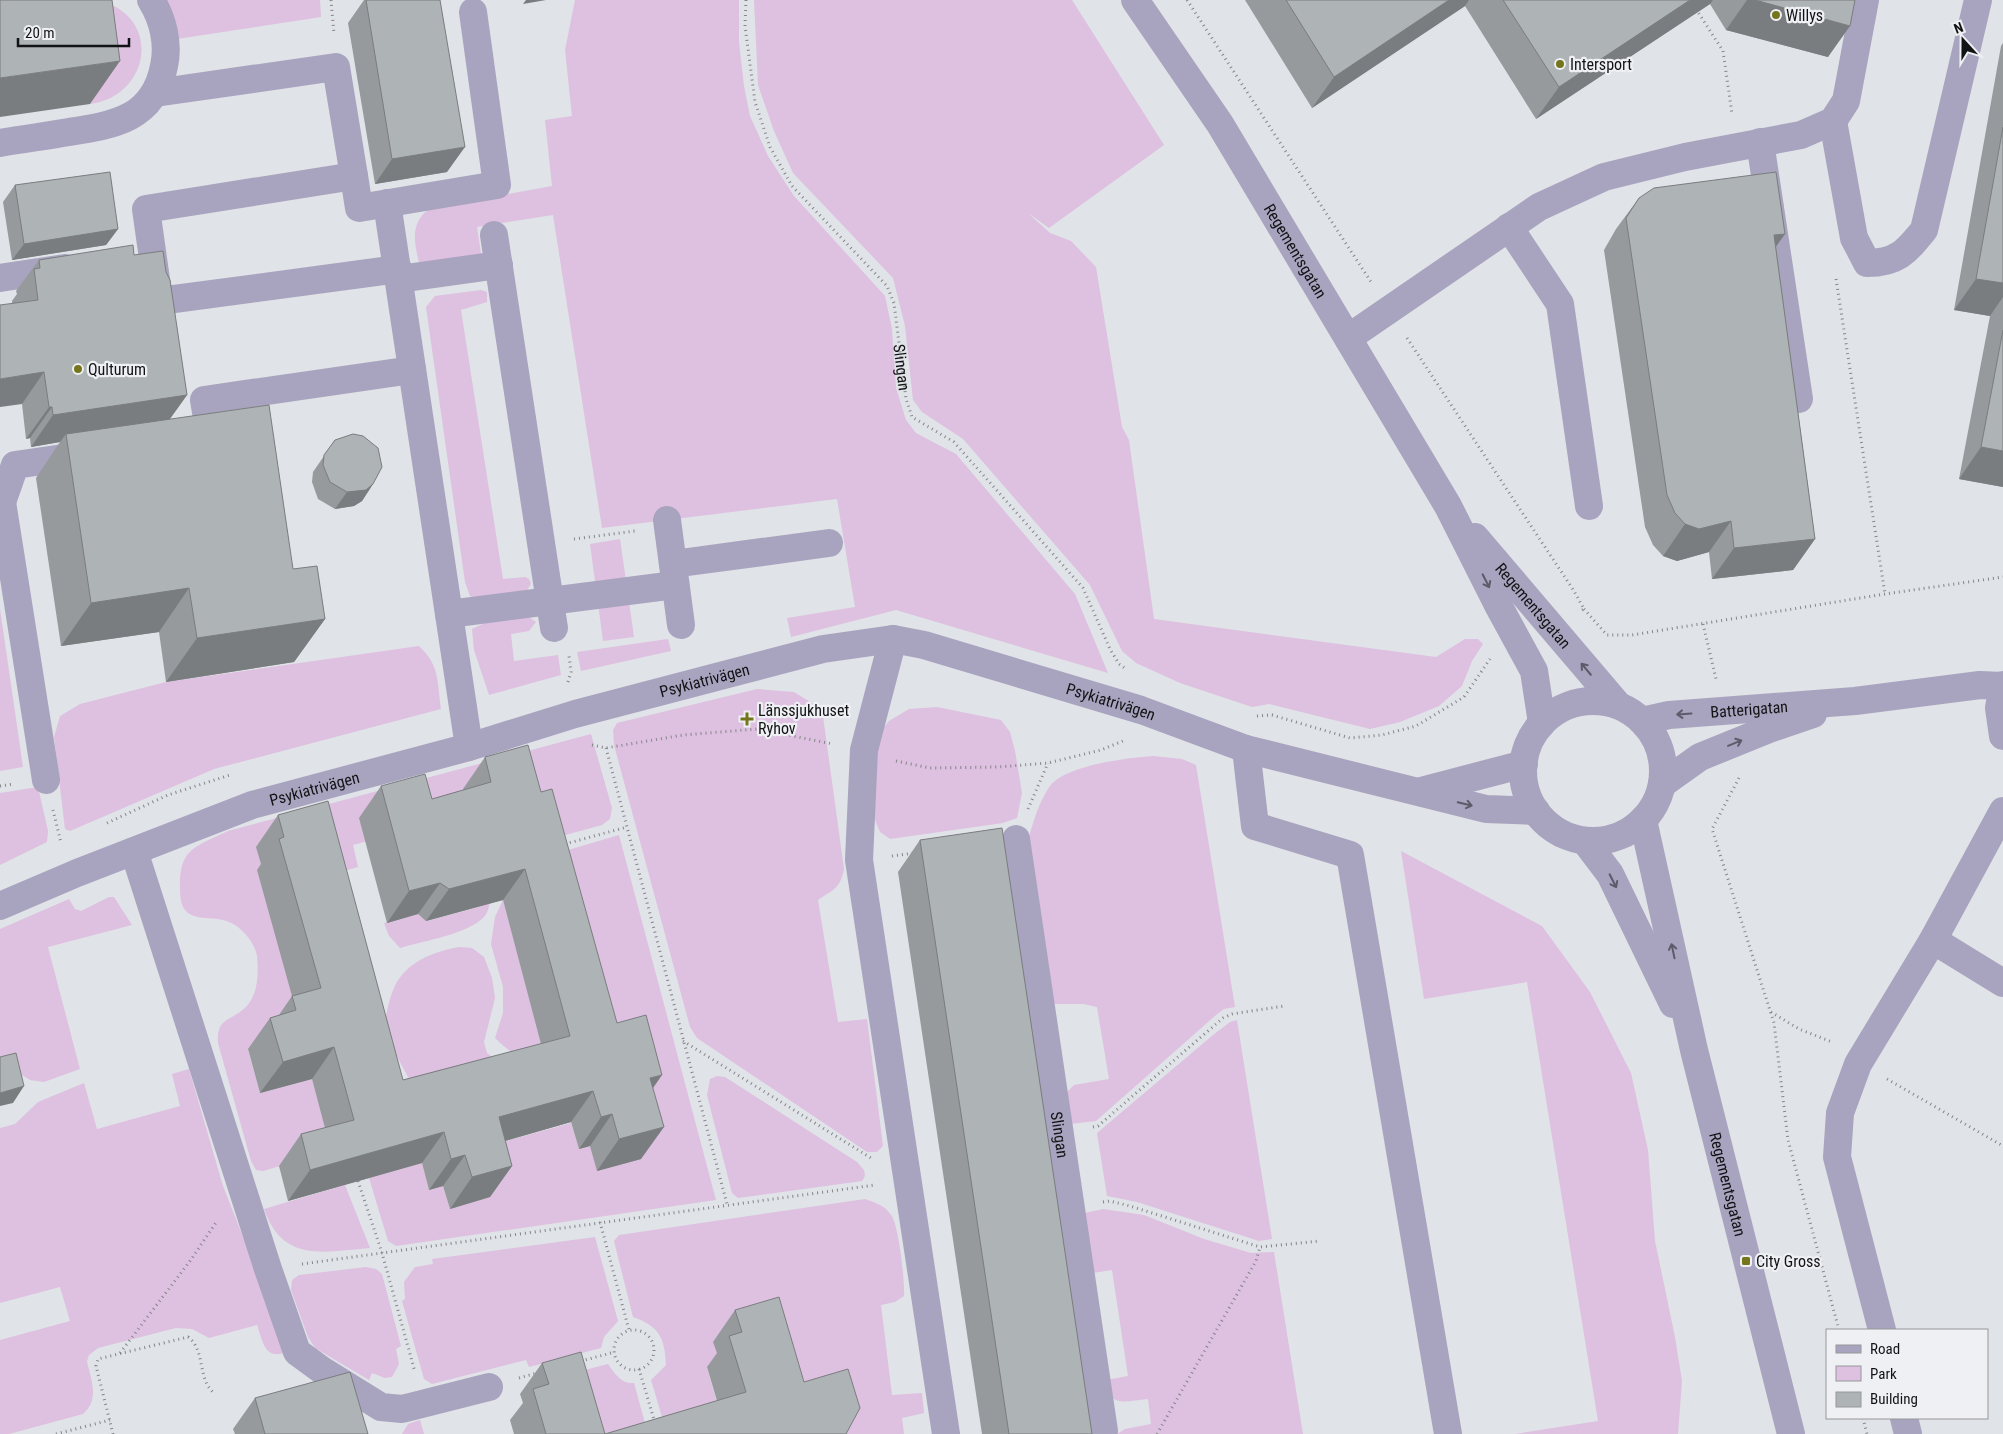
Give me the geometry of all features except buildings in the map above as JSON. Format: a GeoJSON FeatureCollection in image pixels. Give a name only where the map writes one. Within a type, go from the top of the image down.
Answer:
{"type":"FeatureCollection","features":[{"type":"Feature","properties":{"kind":"street"},"geometry":{"type":"LineString","coordinates":[[0,142],[103,128],[121,122],[138,111],[155,93],[162,75],[165,43],[157,10],[151,0]]}},
{"type":"Feature","properties":{"kind":"street","name":"Regementsgatan"},"geometry":{"type":"LineString","coordinates":[[1135,0],[1220,124],[1448,506],[1534,671],[1542,723]]}},
{"type":"Feature","properties":{"kind":"street"},"geometry":{"type":"LineString","coordinates":[[1348,338],[1539,207],[1604,177],[1748,144],[1800,135],[1833,121],[1846,101],[1865,0]]}},
{"type":"Feature","properties":{"kind":"street"},"geometry":{"type":"LineString","coordinates":[[1833,121],[1854,238],[1867,263],[1881,263],[1906,252],[1924,230],[1978,0]]}},
{"type":"Feature","properties":{"kind":"street"},"geometry":{"type":"LineString","coordinates":[[155,93],[336,67],[359,208],[496,185],[473,12]]}},
{"type":"Feature","properties":{"kind":"street"},"geometry":{"type":"LineString","coordinates":[[1748,144],[1799,399]]}},
{"type":"Feature","properties":{"kind":"street"},"geometry":{"type":"LineString","coordinates":[[354,176],[146,209],[159,301],[398,274],[499,265]]}},
{"type":"Feature","properties":{"kind":"street"},"geometry":{"type":"LineString","coordinates":[[387,203],[469,747]]}},
{"type":"Feature","properties":{"kind":"street"},"geometry":{"type":"LineString","coordinates":[[1510,227],[1560,304],[1590,506]]}},
{"type":"Feature","properties":{"kind":"street"},"geometry":{"type":"LineString","coordinates":[[494,235],[552,615]]}},
{"type":"Feature","properties":{"kind":"street"},"geometry":{"type":"LineString","coordinates":[[124,258],[152,254]]}},
{"type":"Feature","properties":{"kind":"street"},"geometry":{"type":"LineString","coordinates":[[0,278],[86,265]]}},
{"type":"Feature","properties":{"kind":"street"},"geometry":{"type":"LineString","coordinates":[[171,442],[210,436],[204,400],[412,370]]}},
{"type":"Feature","properties":{"kind":"street"},"geometry":{"type":"LineString","coordinates":[[46,780],[1,502],[15,466],[112,451]]}},
{"type":"Feature","properties":{"kind":"street","name":"Regementsgatan"},"geometry":{"type":"LineString","coordinates":[[1448,506],[1618,705]]}},
{"type":"Feature","properties":{"kind":"street"},"geometry":{"type":"LineString","coordinates":[[668,523],[681,625]]}},
{"type":"Feature","properties":{"kind":"street"},"geometry":{"type":"LineString","coordinates":[[449,614],[552,615],[674,575],[829,543]]}},
{"type":"Feature","properties":{"kind":"street"},"geometry":{"type":"LineString","coordinates":[[893,639],[864,750],[859,860],[946,1434]]}},
{"type":"Feature","properties":{"kind":"street","name":"Psykiatrivägen"},"geometry":{"type":"LineString","coordinates":[[0,906],[252,805],[469,747],[575,714],[824,649],[893,639],[924,645],[1141,710],[1246,749],[1486,809],[1536,811]]}},
{"type":"Feature","properties":{"kind":"street","name":"Batterigatan"},"geometry":{"type":"LineString","coordinates":[[1642,721],[1669,715],[1855,701],[1980,685],[2003,686]]}},
{"type":"Feature","properties":{"kind":"street"},"geometry":{"type":"LineString","coordinates":[[2003,686],[1999,708],[2003,736]]}},
{"type":"Feature","properties":{"kind":"street"},"geometry":{"type":"LineString","coordinates":[[1598,701],[1618,705],[1642,721],[1656,739],[1663,761],[1662,784],[1656,803],[1643,820],[1626,833],[1606,840],[1585,841],[1566,836],[1550,826],[1536,811],[1528,796],[1524,780],[1524,764],[1530,742],[1542,723],[1558,710],[1578,702],[1598,701]]}},
{"type":"Feature","properties":{"kind":"street","name":"Batterigatan"},"geometry":{"type":"LineString","coordinates":[[1662,784],[1700,757],[1769,729],[1855,701]]}},
{"type":"Feature","properties":{"kind":"street"},"geometry":{"type":"LineString","coordinates":[[1246,749],[1255,826],[1350,855],[1448,1434]]}},
{"type":"Feature","properties":{"kind":"street","name":"Psykiatrivägen"},"geometry":{"type":"LineString","coordinates":[[1418,792],[1524,764]]}},
{"type":"Feature","properties":{"kind":"street"},"geometry":{"type":"LineString","coordinates":[[1882,1329],[1837,1157],[1840,1113],[1858,1064],[1933,940],[2003,812]]}},
{"type":"Feature","properties":{"kind":"street","name":"Regementsgatan"},"geometry":{"type":"LineString","coordinates":[[1643,820],[1694,1050],[1791,1434]]}},
{"type":"Feature","properties":{"kind":"street","name":"Slingan"},"geometry":{"type":"LineString","coordinates":[[1016,839],[1104,1431]]}},
{"type":"Feature","properties":{"kind":"street","name":"Regementsgatan"},"geometry":{"type":"LineString","coordinates":[[1585,841],[1610,874],[1694,1050]]}},
{"type":"Feature","properties":{"kind":"street"},"geometry":{"type":"LineString","coordinates":[[134,851],[268,1269],[297,1352],[323,1371],[381,1407],[402,1409],[489,1387]]}},
{"type":"Feature","properties":{"kind":"street"},"geometry":{"type":"LineString","coordinates":[[1933,940],[2003,984]]}},
{"type":"Feature","properties":{"kind":"street"},"geometry":{"type":"LineString","coordinates":[[1904,1419],[1908,1434]]}},
{"type":"Feature","properties":{"kind":"path","name":"Slingan"},"geometry":{"type":"LineString","coordinates":[[746,0],[745,26],[755,102],[770,147],[792,186],[887,286],[894,303],[906,399],[912,417],[954,442],[1083,588],[1110,649],[1120,664],[1133,674]]}},
{"type":"Feature","properties":{"kind":"path"},"geometry":{"type":"LineString","coordinates":[[1695,7],[1723,51],[1748,144]]}},
{"type":"Feature","properties":{"kind":"path"},"geometry":{"type":"LineString","coordinates":[[1836,278],[1886,594]]}},
{"type":"Feature","properties":{"kind":"path"},"geometry":{"type":"LineString","coordinates":[[541,544],[668,523]]}},
{"type":"Feature","properties":{"kind":"path"},"geometry":{"type":"LineString","coordinates":[[1584,609],[1607,636],[1632,635],[1886,594],[2003,578]]}},
{"type":"Feature","properties":{"kind":"path"},"geometry":{"type":"LineString","coordinates":[[1703,624],[1724,711]]}},
{"type":"Feature","properties":{"kind":"path"},"geometry":{"type":"LineString","coordinates":[[1732,744],[1740,779],[1712,829],[1774,1023],[1788,1140],[1839,1329]]}},
{"type":"Feature","properties":{"kind":"path"},"geometry":{"type":"LineString","coordinates":[[606,748],[727,1204]]}},
{"type":"Feature","properties":{"kind":"path"},"geometry":{"type":"LineString","coordinates":[[1016,839],[1048,763]]}},
{"type":"Feature","properties":{"kind":"path"},"geometry":{"type":"LineString","coordinates":[[556,847],[627,827]]}},
{"type":"Feature","properties":{"kind":"path"},"geometry":{"type":"LineString","coordinates":[[859,860],[918,852]]}},
{"type":"Feature","properties":{"kind":"path"},"geometry":{"type":"LineString","coordinates":[[1059,1132],[1098,1126],[1223,1018],[1232,1014],[1284,1006]]}},
{"type":"Feature","properties":{"kind":"path"},"geometry":{"type":"LineString","coordinates":[[683,1041],[908,1181]]}},
{"type":"Feature","properties":{"kind":"path"},"geometry":{"type":"LineString","coordinates":[[1958,1118],[2003,1146]]}},
{"type":"Feature","properties":{"kind":"path"},"geometry":{"type":"LineString","coordinates":[[358,1181],[382,1253],[424,1404]]}},
{"type":"Feature","properties":{"kind":"path"},"geometry":{"type":"LineString","coordinates":[[268,1269],[727,1204],[908,1181]]}},
{"type":"Feature","properties":{"kind":"path"},"geometry":{"type":"LineString","coordinates":[[120,1354],[190,1261],[240,1182]]}},
{"type":"Feature","properties":{"kind":"path"},"geometry":{"type":"LineString","coordinates":[[1071,1208],[1110,1201],[1260,1247],[1320,1240]]}},
{"type":"Feature","properties":{"kind":"path"},"geometry":{"type":"LineString","coordinates":[[600,1222],[629,1330]]}},
{"type":"Feature","properties":{"kind":"path"},"geometry":{"type":"LineString","coordinates":[[1157,1434],[1256,1261],[1260,1247]]}},
{"type":"Feature","properties":{"kind":"path"},"geometry":{"type":"LineString","coordinates":[[629,1330],[638,1330],[648,1335],[654,1344],[654,1356],[647,1366],[639,1369],[625,1368],[616,1360],[615,1352],[617,1338],[629,1330]]}},
{"type":"Feature","properties":{"kind":"path"},"geometry":{"type":"LineString","coordinates":[[114,1434],[96,1366],[98,1359],[188,1336],[196,1342],[208,1387],[214,1393]]}},
{"type":"Feature","properties":{"kind":"path"},"geometry":{"type":"LineString","coordinates":[[571,1364],[615,1352]]}},
{"type":"Feature","properties":{"kind":"path"},"geometry":{"type":"LineString","coordinates":[[639,1369],[655,1425]]}},
{"type":"Feature","properties":{"kind":"path"},"geometry":{"type":"LineString","coordinates":[[489,1387],[544,1372]]}},
{"type":"Feature","properties":{"kind":"path"},"geometry":{"type":"LineString","coordinates":[[1862,1419],[1867,1434]]}},
{"type":"Feature","properties":{"kind":"path"},"geometry":{"type":"LineString","coordinates":[[56,1434],[110,1420]]}},
{"type":"Feature","properties":{"kind":"green space"},"geometry":{"type":"Polygon","coordinates":[[[75,0],[102,1],[121,11],[134,24],[141,40],[141,57],[136,73],[125,87],[110,98],[90,104],[75,0]]]}},
{"type":"Feature","properties":{"kind":"green space"},"geometry":{"type":"Polygon","coordinates":[[[165,0],[320,0],[321,17],[170,40],[165,0]]]}},
{"type":"Feature","properties":{"kind":"green space"},"geometry":{"type":"Polygon","coordinates":[[[575,0],[739,0],[739,42],[744,86],[750,116],[768,156],[794,196],[885,296],[892,329],[896,388],[906,420],[916,433],[956,454],[1075,594],[1108,673],[896,610],[791,637],[787,618],[855,607],[837,499],[602,528],[553,215],[477,227],[482,260],[420,267],[415,243],[418,221],[430,208],[552,186],[545,120],[572,116],[565,50],[575,0]]]}},
{"type":"Feature","properties":{"kind":"green space"},"geometry":{"type":"Polygon","coordinates":[[[754,0],[1072,0],[1164,145],[1049,228],[1028,213],[1050,233],[1071,241],[1096,267],[1122,427],[1129,440],[1154,619],[1436,657],[1465,639],[1478,639],[1483,644],[1472,661],[1462,686],[1439,706],[1400,722],[1370,729],[1269,704],[1252,707],[1180,683],[1136,663],[1122,651],[1090,585],[963,439],[922,412],[913,400],[905,326],[893,278],[793,173],[774,131],[758,85],[754,0]]]}},
{"type":"Feature","properties":{"kind":"green space"},"geometry":{"type":"Polygon","coordinates":[[[481,290],[487,292],[487,302],[461,310],[503,579],[525,577],[529,579],[531,584],[527,590],[476,599],[470,596],[465,582],[426,307],[435,296],[481,290]]]}},
{"type":"Feature","properties":{"kind":"green space"},"geometry":{"type":"Polygon","coordinates":[[[620,539],[634,637],[603,641],[590,544],[620,539]]]}},
{"type":"Feature","properties":{"kind":"green space"},"geometry":{"type":"Polygon","coordinates":[[[0,609],[23,767],[0,771],[0,609]]]}},
{"type":"Feature","properties":{"kind":"green space"},"geometry":{"type":"Polygon","coordinates":[[[527,616],[536,622],[529,631],[511,634],[514,661],[558,655],[561,675],[489,695],[474,650],[472,629],[487,622],[527,616]]]}},
{"type":"Feature","properties":{"kind":"green space"},"geometry":{"type":"Polygon","coordinates":[[[668,639],[671,651],[581,671],[577,652],[668,639]]]}},
{"type":"Feature","properties":{"kind":"green space"},"geometry":{"type":"Polygon","coordinates":[[[419,646],[431,660],[434,667],[441,709],[214,769],[70,831],[65,829],[54,737],[60,716],[80,704],[166,682],[419,646]]]}},
{"type":"Feature","properties":{"kind":"green space"},"geometry":{"type":"Polygon","coordinates":[[[757,689],[794,692],[822,709],[844,869],[838,885],[818,900],[838,1022],[867,1019],[883,1146],[877,1152],[867,1152],[697,1038],[690,1027],[614,745],[613,730],[617,723],[757,689]]]}},
{"type":"Feature","properties":{"kind":"green space"},"geometry":{"type":"Polygon","coordinates":[[[937,707],[1001,720],[1010,732],[1022,793],[1017,818],[1003,823],[890,839],[880,832],[875,820],[869,781],[873,741],[889,721],[909,709],[937,707]]]}},
{"type":"Feature","properties":{"kind":"green space"},"geometry":{"type":"Polygon","coordinates":[[[591,734],[612,808],[610,819],[602,825],[536,843],[469,813],[353,845],[358,867],[319,878],[262,869],[299,1020],[248,1050],[260,1093],[312,1079],[332,1151],[263,1171],[256,1170],[251,1161],[218,1043],[218,1036],[223,1023],[240,1012],[251,1001],[256,987],[258,971],[256,951],[251,941],[234,924],[219,919],[198,917],[186,911],[181,902],[180,875],[186,857],[191,851],[206,841],[228,831],[591,734]]]}},
{"type":"Feature","properties":{"kind":"green space"},"geometry":{"type":"Polygon","coordinates":[[[1153,756],[1182,759],[1196,765],[1235,1007],[1224,1009],[1216,1015],[1096,1121],[1070,1124],[1067,1092],[1074,1085],[1109,1079],[1097,1007],[1083,1004],[1055,1004],[1050,1000],[1028,840],[1043,798],[1050,786],[1058,779],[1069,773],[1098,764],[1153,756]]]}},
{"type":"Feature","properties":{"kind":"green space"},"geometry":{"type":"Polygon","coordinates":[[[38,787],[48,831],[47,842],[0,865],[0,793],[38,787]]]}},
{"type":"Feature","properties":{"kind":"green space"},"geometry":{"type":"Polygon","coordinates":[[[619,835],[716,1200],[396,1246],[388,1241],[369,1178],[422,1163],[429,1190],[443,1186],[450,1209],[490,1197],[477,1149],[571,1123],[579,1149],[590,1146],[541,858],[619,835]]]}},
{"type":"Feature","properties":{"kind":"green space"},"geometry":{"type":"Polygon","coordinates":[[[1401,851],[1542,926],[1590,992],[1631,1073],[1648,1150],[1655,1241],[1682,1381],[1678,1434],[1515,1434],[1598,1421],[1527,982],[1424,999],[1401,851]]]}},
{"type":"Feature","properties":{"kind":"green space"},"geometry":{"type":"Polygon","coordinates":[[[490,895],[487,912],[477,923],[432,940],[400,948],[389,936],[384,923],[418,914],[427,921],[479,907],[490,895]]]}},
{"type":"Feature","properties":{"kind":"green space"},"geometry":{"type":"Polygon","coordinates":[[[109,897],[114,897],[132,925],[48,947],[80,1069],[44,1082],[30,1080],[17,1072],[0,1070],[0,929],[69,899],[75,909],[81,911],[109,897]]]}},
{"type":"Feature","properties":{"kind":"green space"},"geometry":{"type":"Polygon","coordinates":[[[503,900],[544,1053],[517,1054],[507,1049],[495,1038],[503,1013],[503,987],[491,944],[495,917],[503,900]]]}},
{"type":"Feature","properties":{"kind":"green space"},"geometry":{"type":"Polygon","coordinates":[[[460,947],[472,948],[484,957],[492,978],[495,998],[484,1042],[487,1053],[516,1076],[424,1100],[408,1077],[383,1030],[392,994],[402,975],[421,959],[444,950],[460,947]]]}},
{"type":"Feature","properties":{"kind":"green space"},"geometry":{"type":"Polygon","coordinates":[[[1237,1020],[1272,1239],[1259,1241],[1137,1202],[1107,1196],[1097,1133],[1213,1035],[1230,1022],[1237,1020]]]}},
{"type":"Feature","properties":{"kind":"green space"},"geometry":{"type":"Polygon","coordinates":[[[189,1069],[223,1186],[288,1351],[280,1354],[270,1352],[263,1344],[257,1325],[209,1338],[192,1329],[176,1328],[98,1348],[89,1355],[87,1361],[93,1396],[83,1414],[9,1434],[0,1434],[0,1340],[70,1321],[60,1287],[0,1303],[0,1128],[15,1124],[38,1102],[84,1083],[97,1129],[180,1106],[172,1074],[189,1069]]]}},
{"type":"Feature","properties":{"kind":"green space"},"geometry":{"type":"Polygon","coordinates":[[[717,1076],[725,1077],[857,1162],[864,1170],[865,1176],[862,1181],[738,1198],[732,1193],[707,1095],[710,1079],[717,1076]]]}},
{"type":"Feature","properties":{"kind":"green space"},"geometry":{"type":"Polygon","coordinates":[[[345,1185],[370,1248],[321,1252],[293,1246],[282,1238],[272,1226],[264,1209],[345,1185]]]}},
{"type":"Feature","properties":{"kind":"green space"},"geometry":{"type":"Polygon","coordinates":[[[865,1199],[883,1207],[891,1215],[897,1230],[901,1254],[904,1296],[895,1302],[881,1305],[892,1395],[922,1393],[924,1413],[902,1418],[904,1434],[836,1434],[720,1364],[707,1368],[723,1424],[667,1434],[651,1380],[666,1365],[664,1347],[655,1329],[649,1324],[633,1317],[614,1241],[619,1235],[865,1199]]]}},
{"type":"Feature","properties":{"kind":"green space"},"geometry":{"type":"Polygon","coordinates":[[[1103,1209],[1144,1215],[1204,1239],[1251,1253],[1274,1252],[1303,1434],[1117,1434],[1125,1429],[1151,1424],[1148,1399],[1120,1401],[1111,1395],[1108,1389],[1106,1380],[1128,1376],[1112,1270],[1093,1273],[1085,1213],[1103,1209]]]}},
{"type":"Feature","properties":{"kind":"green space"},"geometry":{"type":"Polygon","coordinates":[[[595,1237],[618,1321],[604,1337],[601,1348],[529,1367],[526,1360],[432,1384],[424,1379],[402,1301],[405,1299],[404,1282],[415,1267],[433,1264],[432,1259],[595,1237]]]}},
{"type":"Feature","properties":{"kind":"green space"},"geometry":{"type":"Polygon","coordinates":[[[366,1267],[376,1269],[382,1274],[401,1346],[396,1349],[399,1364],[392,1377],[385,1378],[372,1373],[369,1380],[315,1348],[308,1337],[291,1290],[292,1280],[299,1275],[366,1267]]]}},
{"type":"Feature","properties":{"kind":"green space"},"geometry":{"type":"Polygon","coordinates":[[[608,1364],[622,1380],[634,1383],[648,1434],[573,1434],[535,1383],[608,1364]]]}},
{"type":"Feature","properties":{"kind":"green space"},"geometry":{"type":"Polygon","coordinates":[[[420,1420],[424,1434],[402,1434],[408,1424],[420,1420]]]}},
{"type":"Feature","properties":{"kind":"place","name":"Willys"},"geometry":{"type":"Point","coordinates":[1776,15]}},
{"type":"Feature","properties":{"kind":"place","name":"Intersport"},"geometry":{"type":"Point","coordinates":[1560,64]}},
{"type":"Feature","properties":{"kind":"place","name":"Qulturum"},"geometry":{"type":"Point","coordinates":[78,369]}},
{"type":"Feature","properties":{"kind":"place","name":"Länssjukhuset Ryhov"},"geometry":{"type":"Point","coordinates":[747,719]}},
{"type":"Feature","properties":{"kind":"place","name":"City Gross"},"geometry":{"type":"Point","coordinates":[1746,1261]}}]}
